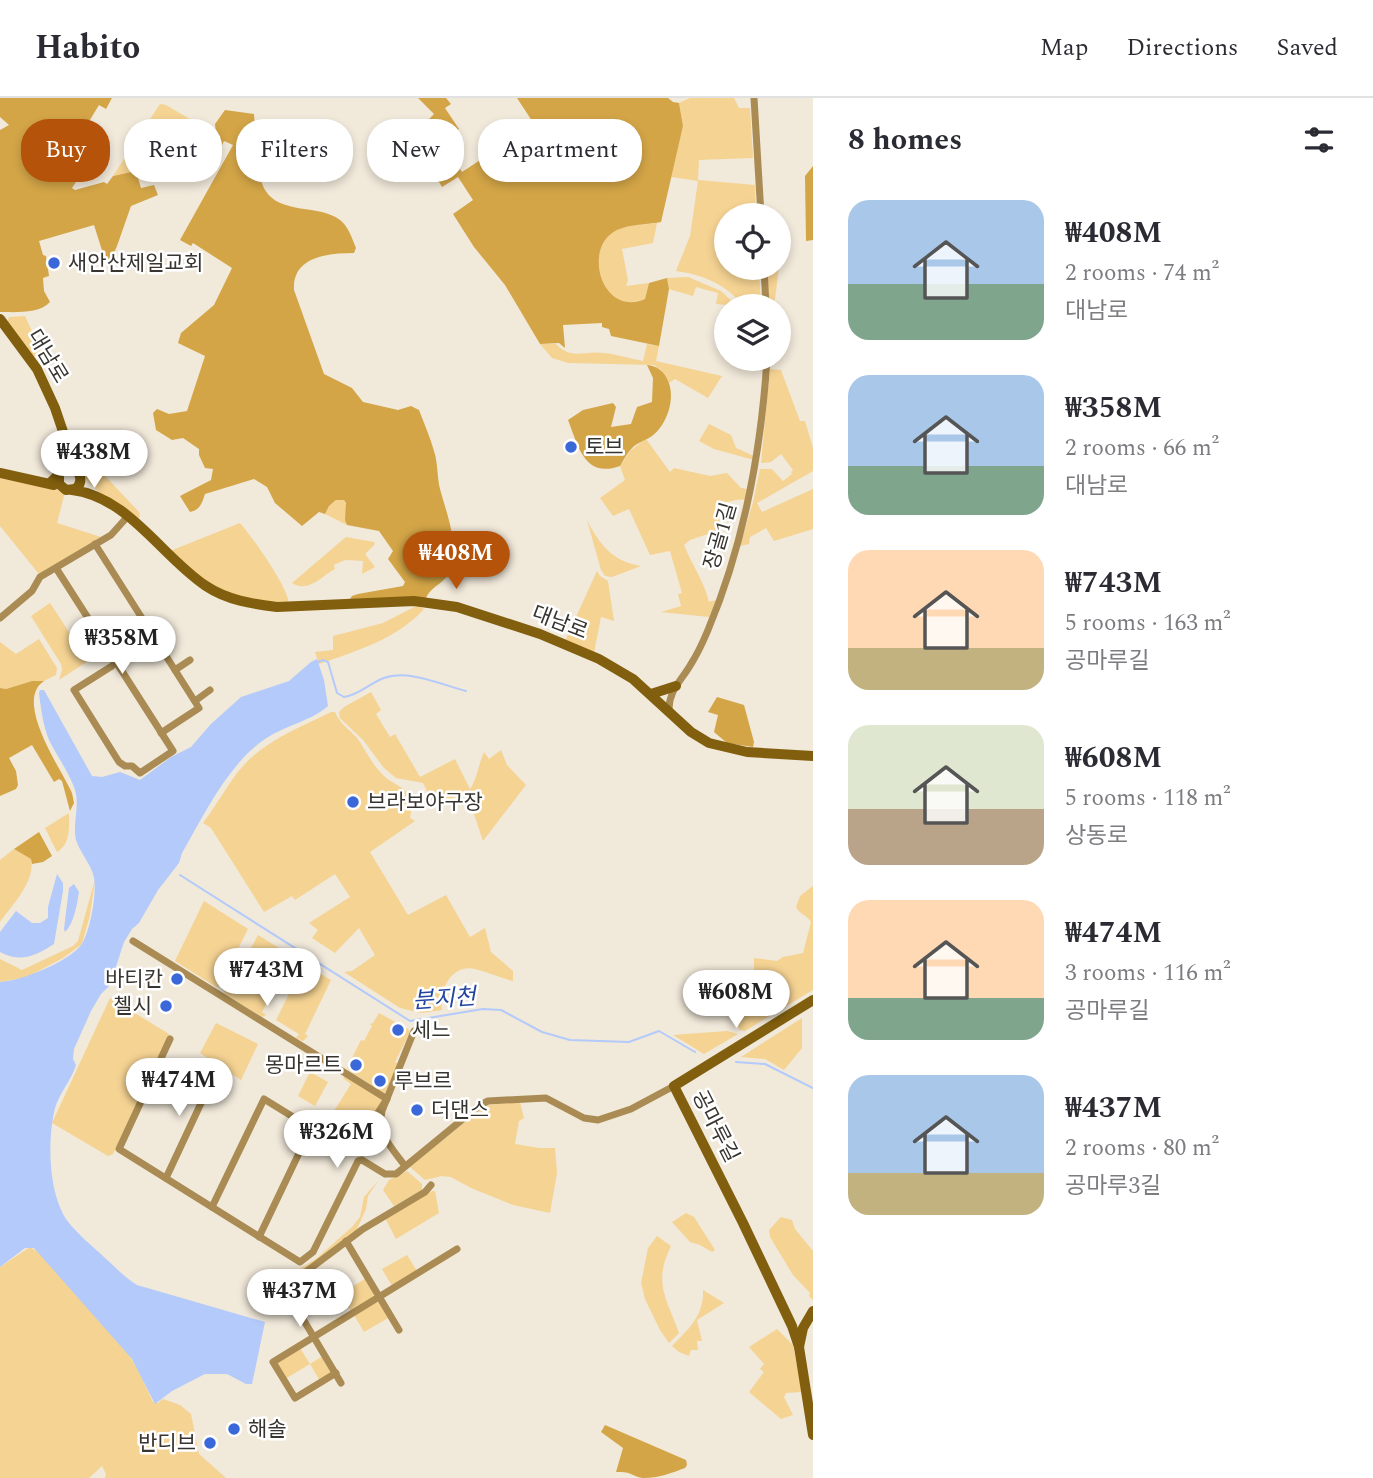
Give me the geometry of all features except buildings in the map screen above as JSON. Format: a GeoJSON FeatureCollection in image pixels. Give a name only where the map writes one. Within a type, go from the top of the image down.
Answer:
{"type":"FeatureCollection","features":[{"type":"Feature","properties":{"kind":"street"},"geometry":{"type":"LineString","coordinates":[[754,98],[760,203]]}},
{"type":"Feature","properties":{"kind":"street","name":"대남로"},"geometry":{"type":"LineString","coordinates":[[0,319],[37,369],[55,408],[70,456],[87,492],[128,516],[201,583],[237,600],[278,607],[418,601],[457,607],[550,638],[599,659],[626,674],[702,740],[747,752],[813,756]]}},
{"type":"Feature","properties":{"kind":"street","name":"장골1길"},"geometry":{"type":"LineString","coordinates":[[669,711],[669,700],[692,664],[707,632],[744,521],[760,436],[766,371]]}},
{"type":"Feature","properties":{"kind":"street"},"geometry":{"type":"LineString","coordinates":[[50,483],[61,472],[70,456]]}},
{"type":"Feature","properties":{"kind":"street"},"geometry":{"type":"LineString","coordinates":[[61,472],[70,468],[78,474],[79,484],[67,489]]}},
{"type":"Feature","properties":{"kind":"street"},"geometry":{"type":"LineString","coordinates":[[61,472],[59,484],[67,489]]}},
{"type":"Feature","properties":{"kind":"street"},"geometry":{"type":"LineString","coordinates":[[0,473],[87,492]]}},
{"type":"Feature","properties":{"kind":"street"},"geometry":{"type":"LineString","coordinates":[[0,618],[32,591],[37,581],[111,535],[128,516]]}},
{"type":"Feature","properties":{"kind":"street"},"geometry":{"type":"LineString","coordinates":[[95,544],[199,708],[161,733]]}},
{"type":"Feature","properties":{"kind":"street"},"geometry":{"type":"LineString","coordinates":[[55,568],[116,662],[161,733],[173,751],[143,773],[119,762],[74,690],[116,662],[154,636]]}},
{"type":"Feature","properties":{"kind":"street"},"geometry":{"type":"LineString","coordinates":[[175,670],[190,660]]}},
{"type":"Feature","properties":{"kind":"street"},"geometry":{"type":"LineString","coordinates":[[651,694],[676,686]]}},
{"type":"Feature","properties":{"kind":"street"},"geometry":{"type":"LineString","coordinates":[[195,701],[210,690]]}},
{"type":"Feature","properties":{"kind":"street"},"geometry":{"type":"LineString","coordinates":[[133,941],[387,1099]]}},
{"type":"Feature","properties":{"kind":"street"},"geometry":{"type":"LineString","coordinates":[[674,1086],[813,1000]]}},
{"type":"Feature","properties":{"kind":"street"},"geometry":{"type":"LineString","coordinates":[[170,1039],[119,1147],[300,1262],[313,1252],[358,1161],[362,1160],[388,1175],[396,1174],[405,1166],[381,1130],[380,1119],[414,1031]]}},
{"type":"Feature","properties":{"kind":"street"},"geometry":{"type":"LineString","coordinates":[[166,1178],[217,1069]]}},
{"type":"Feature","properties":{"kind":"street","name":"공마루길"},"geometry":{"type":"LineString","coordinates":[[405,1166],[485,1102],[547,1098],[584,1118],[598,1120],[631,1109],[674,1086],[797,1327]]}},
{"type":"Feature","properties":{"kind":"street"},"geometry":{"type":"LineString","coordinates":[[212,1207],[264,1099],[311,1128],[259,1237]]}},
{"type":"Feature","properties":{"kind":"street"},"geometry":{"type":"LineString","coordinates":[[354,1151],[387,1099]]}},
{"type":"Feature","properties":{"kind":"street"},"geometry":{"type":"LineString","coordinates":[[299,1277],[346,1241],[425,1192],[431,1185]]}},
{"type":"Feature","properties":{"kind":"street"},"geometry":{"type":"LineString","coordinates":[[346,1241],[399,1330]]}},
{"type":"Feature","properties":{"kind":"street"},"geometry":{"type":"LineString","coordinates":[[336,1373],[295,1398],[273,1362],[457,1249]]}},
{"type":"Feature","properties":{"kind":"street"},"geometry":{"type":"LineString","coordinates":[[813,1311],[797,1327],[813,1435]]}},
{"type":"Feature","properties":{"kind":"street"},"geometry":{"type":"LineString","coordinates":[[303,1318],[341,1383]]}},
{"type":"Feature","properties":{"kind":"shaded area"},"geometry":{"type":"Polygon","coordinates":[[[0,98],[112,98],[106,109],[99,105],[90,119],[21,119],[21,182],[76,182],[72,188],[75,190],[104,182],[107,184],[113,176],[124,174],[124,182],[139,182],[141,188],[154,185],[158,195],[131,206],[110,262],[106,263],[94,225],[39,241],[43,255],[46,256],[49,276],[43,278],[44,291],[50,302],[40,309],[26,312],[0,312],[0,130],[9,125],[0,117],[0,98]]]}},
{"type":"Feature","properties":{"kind":"shaded area"},"geometry":{"type":"Polygon","coordinates":[[[418,98],[446,98],[451,104],[445,108],[452,119],[429,119],[434,114],[418,98]]]}},
{"type":"Feature","properties":{"kind":"shaded area"},"geometry":{"type":"Polygon","coordinates":[[[517,98],[668,98],[679,103],[683,126],[661,222],[617,230],[604,242],[599,254],[602,280],[618,299],[630,302],[645,299],[649,283],[667,278],[669,289],[659,346],[611,336],[609,329],[602,327],[602,323],[563,325],[565,348],[559,343],[540,344],[505,285],[474,247],[453,214],[473,200],[461,182],[464,182],[464,171],[478,162],[478,182],[642,182],[642,119],[531,119],[517,98]]]}},
{"type":"Feature","properties":{"kind":"shaded area"},"geometry":{"type":"Polygon","coordinates":[[[690,98],[734,98],[739,108],[750,108],[753,158],[699,160],[698,180],[755,185],[756,203],[714,203],[714,280],[760,280],[760,294],[732,294],[713,282],[676,271],[690,236],[698,181],[671,177],[683,126],[679,103],[690,98]]]}},
{"type":"Feature","properties":{"kind":"shaded area"},"geometry":{"type":"Polygon","coordinates":[[[160,104],[190,119],[150,119],[160,104]]]}},
{"type":"Feature","properties":{"kind":"shaded area"},"geometry":{"type":"Polygon","coordinates":[[[225,110],[254,114],[254,119],[236,119],[236,182],[262,182],[265,190],[280,203],[332,215],[343,223],[353,240],[356,248],[354,253],[323,256],[305,264],[295,279],[294,290],[324,374],[352,388],[363,402],[398,410],[411,406],[419,410],[435,456],[453,550],[448,574],[426,598],[348,602],[352,596],[403,586],[405,582],[388,559],[393,551],[379,531],[347,525],[344,500],[336,500],[325,514],[319,512],[302,526],[275,503],[267,487],[254,479],[205,494],[198,508],[190,512],[180,496],[211,480],[213,469],[205,468],[199,449],[183,438],[172,440],[156,430],[153,413],[157,409],[169,414],[187,411],[205,356],[178,343],[181,333],[214,305],[232,268],[193,243],[191,246],[180,240],[212,182],[222,182],[222,165],[233,145],[224,141],[222,145],[222,119],[219,119],[225,110]]]}},
{"type":"Feature","properties":{"kind":"shaded area"},"geometry":{"type":"Polygon","coordinates":[[[124,159],[124,174],[113,176],[124,159]]]}},
{"type":"Feature","properties":{"kind":"shaded area"},"geometry":{"type":"Polygon","coordinates":[[[813,166],[813,240],[806,241],[805,176],[813,166]]]}},
{"type":"Feature","properties":{"kind":"shaded area"},"geometry":{"type":"Polygon","coordinates":[[[657,223],[653,243],[622,249],[628,280],[626,286],[649,283],[645,299],[631,302],[619,299],[609,292],[599,269],[603,244],[610,234],[620,228],[657,223]]]}},
{"type":"Feature","properties":{"kind":"shaded area"},"geometry":{"type":"Polygon","coordinates":[[[688,277],[724,294],[696,287],[693,296],[669,289],[667,278],[688,277]]]}},
{"type":"Feature","properties":{"kind":"shaded area"},"geometry":{"type":"Polygon","coordinates":[[[768,280],[777,280],[776,294],[768,294],[768,280]]]}},
{"type":"Feature","properties":{"kind":"shaded area"},"geometry":{"type":"Polygon","coordinates":[[[25,316],[41,351],[33,357],[7,323],[9,317],[25,316]]]}},
{"type":"Feature","properties":{"kind":"shaded area"},"geometry":{"type":"Polygon","coordinates":[[[540,344],[556,344],[573,354],[597,352],[643,361],[647,344],[659,346],[656,361],[722,376],[708,398],[675,379],[669,383],[662,371],[654,365],[568,363],[552,358],[540,344]]]}},
{"type":"Feature","properties":{"kind":"shaded area"},"geometry":{"type":"Polygon","coordinates":[[[647,365],[664,374],[670,388],[669,411],[662,425],[652,436],[633,447],[620,466],[608,469],[590,464],[579,449],[568,420],[583,410],[613,403],[616,407],[611,427],[631,424],[637,407],[652,402],[653,378],[647,365]]]}},
{"type":"Feature","properties":{"kind":"shaded area"},"geometry":{"type":"Polygon","coordinates":[[[770,371],[781,371],[800,421],[805,421],[813,448],[813,471],[757,503],[762,512],[813,489],[813,529],[774,541],[766,528],[750,537],[749,544],[740,546],[760,469],[772,469],[783,481],[793,470],[781,454],[771,462],[761,463],[770,371]]]}},
{"type":"Feature","properties":{"kind":"shaded area"},"geometry":{"type":"Polygon","coordinates":[[[709,424],[731,435],[736,448],[754,456],[754,460],[714,449],[699,441],[709,424]]]}},
{"type":"Feature","properties":{"kind":"shaded area"},"geometry":{"type":"Polygon","coordinates":[[[646,439],[670,472],[674,468],[710,476],[727,473],[741,488],[748,489],[746,500],[734,500],[715,506],[720,522],[725,527],[723,529],[690,540],[684,545],[709,602],[716,600],[709,617],[661,612],[681,606],[678,594],[682,593],[670,551],[650,555],[629,509],[613,516],[600,498],[625,480],[620,466],[631,450],[646,439]]]}},
{"type":"Feature","properties":{"kind":"shaded area"},"geometry":{"type":"Polygon","coordinates":[[[99,455],[113,467],[105,476],[139,512],[138,519],[104,496],[84,475],[79,466],[91,463],[90,457],[99,455]]]}},
{"type":"Feature","properties":{"kind":"shaded area"},"geometry":{"type":"Polygon","coordinates":[[[0,477],[65,492],[57,523],[101,537],[39,574],[0,526],[0,477]]]}},
{"type":"Feature","properties":{"kind":"shaded area"},"geometry":{"type":"Polygon","coordinates":[[[336,500],[344,500],[347,525],[325,514],[336,500]]]}},
{"type":"Feature","properties":{"kind":"shaded area"},"geometry":{"type":"Polygon","coordinates":[[[587,520],[608,551],[622,561],[641,566],[612,577],[605,576],[587,520]]]}},
{"type":"Feature","properties":{"kind":"shaded area"},"geometry":{"type":"Polygon","coordinates":[[[240,523],[277,575],[289,605],[239,598],[204,582],[170,551],[240,523]]]}},
{"type":"Feature","properties":{"kind":"shaded area"},"geometry":{"type":"Polygon","coordinates":[[[346,537],[374,542],[365,554],[375,567],[362,574],[363,561],[345,560],[334,565],[335,569],[314,583],[298,586],[292,583],[346,537]]]}},
{"type":"Feature","properties":{"kind":"shaded area"},"geometry":{"type":"Polygon","coordinates":[[[597,571],[608,581],[614,621],[601,617],[594,653],[565,641],[597,571]]]}},
{"type":"Feature","properties":{"kind":"shaded area"},"geometry":{"type":"Polygon","coordinates":[[[50,603],[88,661],[59,680],[61,664],[31,616],[50,603]]]}},
{"type":"Feature","properties":{"kind":"shaded area"},"geometry":{"type":"Polygon","coordinates":[[[418,605],[424,609],[389,636],[319,664],[315,652],[333,650],[333,636],[383,623],[418,605]]]}},
{"type":"Feature","properties":{"kind":"shaded area"},"geometry":{"type":"Polygon","coordinates":[[[39,639],[57,668],[56,675],[44,681],[0,688],[0,642],[16,654],[39,639]]]}},
{"type":"Feature","properties":{"kind":"shaded area"},"geometry":{"type":"Polygon","coordinates":[[[32,681],[44,681],[36,691],[34,704],[37,719],[72,793],[74,803],[70,811],[62,781],[59,779],[54,782],[32,745],[9,758],[16,771],[18,785],[16,789],[0,796],[0,688],[6,689],[32,681]]]}},
{"type":"Feature","properties":{"kind":"shaded area"},"geometry":{"type":"Polygon","coordinates":[[[371,692],[381,710],[376,714],[390,737],[395,734],[420,777],[455,759],[470,789],[484,752],[489,759],[501,750],[507,765],[526,785],[483,841],[470,790],[435,807],[423,783],[396,778],[340,718],[339,712],[344,707],[371,692]]]}},
{"type":"Feature","properties":{"kind":"shaded area"},"geometry":{"type":"Polygon","coordinates":[[[717,697],[744,705],[753,747],[727,743],[714,732],[718,715],[708,712],[717,697]]]}},
{"type":"Feature","properties":{"kind":"shaded area"},"geometry":{"type":"Polygon","coordinates":[[[335,712],[357,738],[379,771],[407,792],[413,800],[410,818],[415,821],[370,852],[408,915],[446,895],[470,937],[485,928],[491,952],[513,971],[513,981],[480,970],[459,970],[448,980],[445,987],[442,1010],[421,1013],[400,1008],[344,972],[352,971],[375,955],[359,928],[335,953],[312,938],[318,930],[309,923],[350,897],[335,874],[295,900],[292,896],[264,912],[211,828],[203,823],[252,757],[284,735],[335,712]]]}},
{"type":"Feature","properties":{"kind":"shaded area"},"geometry":{"type":"Polygon","coordinates":[[[69,813],[67,840],[57,852],[45,828],[69,813]]]}},
{"type":"Feature","properties":{"kind":"shaded area"},"geometry":{"type":"Polygon","coordinates":[[[39,832],[52,856],[43,862],[32,864],[31,859],[14,849],[39,832]]]}},
{"type":"Feature","properties":{"kind":"shaded area"},"geometry":{"type":"Polygon","coordinates":[[[14,849],[31,859],[32,867],[27,884],[0,922],[0,860],[14,849]]]}},
{"type":"Feature","properties":{"kind":"shaded area"},"geometry":{"type":"Polygon","coordinates":[[[95,879],[90,915],[82,944],[63,958],[27,977],[0,982],[0,959],[22,970],[73,946],[78,941],[95,879]]]}},
{"type":"Feature","properties":{"kind":"shaded area"},"geometry":{"type":"Polygon","coordinates":[[[813,886],[813,990],[745,1031],[739,1030],[735,1012],[741,1003],[738,983],[740,980],[754,979],[754,958],[777,961],[803,953],[811,922],[796,907],[800,896],[813,886]]]}},
{"type":"Feature","properties":{"kind":"shaded area"},"geometry":{"type":"Polygon","coordinates":[[[204,901],[248,929],[218,988],[175,961],[204,901]]]}},
{"type":"Feature","properties":{"kind":"shaded area"},"geometry":{"type":"Polygon","coordinates":[[[258,935],[292,956],[262,1012],[266,1015],[262,1017],[225,994],[223,990],[227,992],[258,935]]]}},
{"type":"Feature","properties":{"kind":"shaded area"},"geometry":{"type":"Polygon","coordinates":[[[304,964],[331,980],[305,1034],[308,1036],[303,1041],[296,1038],[299,1034],[276,1020],[304,964]]]}},
{"type":"Feature","properties":{"kind":"shaded area"},"geometry":{"type":"Polygon","coordinates":[[[110,998],[169,1034],[113,1154],[108,1156],[52,1123],[110,998]]]}},
{"type":"Feature","properties":{"kind":"shaded area"},"geometry":{"type":"Polygon","coordinates":[[[379,1013],[410,1032],[384,1093],[347,1068],[361,1040],[364,1041],[372,1026],[370,1024],[379,1013]]]}},
{"type":"Feature","properties":{"kind":"shaded area"},"geometry":{"type":"Polygon","coordinates":[[[802,1018],[802,1048],[784,1070],[765,1059],[741,1057],[802,1018]]]}},
{"type":"Feature","properties":{"kind":"shaded area"},"geometry":{"type":"Polygon","coordinates":[[[216,1023],[258,1044],[241,1080],[200,1053],[216,1023]]]}},
{"type":"Feature","properties":{"kind":"shaded area"},"geometry":{"type":"Polygon","coordinates":[[[727,1031],[738,1034],[704,1054],[673,1035],[727,1031]]]}},
{"type":"Feature","properties":{"kind":"shaded area"},"geometry":{"type":"Polygon","coordinates":[[[310,1072],[328,1082],[315,1106],[298,1096],[310,1072]]]}},
{"type":"Feature","properties":{"kind":"shaded area"},"geometry":{"type":"Polygon","coordinates":[[[345,1076],[382,1102],[364,1129],[343,1118],[332,1135],[319,1126],[330,1110],[334,1111],[351,1084],[343,1078],[345,1076]]]}},
{"type":"Feature","properties":{"kind":"shaded area"},"geometry":{"type":"Polygon","coordinates":[[[520,1102],[524,1118],[519,1121],[515,1144],[555,1148],[557,1173],[550,1213],[513,1205],[451,1177],[425,1180],[410,1167],[427,1150],[484,1107],[520,1102]]]}},
{"type":"Feature","properties":{"kind":"shaded area"},"geometry":{"type":"Polygon","coordinates":[[[407,1171],[422,1184],[422,1190],[394,1206],[383,1190],[389,1180],[407,1171]]]}},
{"type":"Feature","properties":{"kind":"shaded area"},"geometry":{"type":"Polygon","coordinates":[[[378,1181],[368,1196],[366,1209],[356,1231],[293,1278],[298,1270],[317,1258],[352,1227],[360,1217],[364,1197],[378,1181]]]}},
{"type":"Feature","properties":{"kind":"shaded area"},"geometry":{"type":"Polygon","coordinates":[[[435,1191],[439,1213],[396,1239],[385,1218],[435,1191]]]}},
{"type":"Feature","properties":{"kind":"shaded area"},"geometry":{"type":"Polygon","coordinates":[[[686,1213],[694,1217],[715,1250],[712,1252],[690,1242],[672,1222],[686,1213]]]}},
{"type":"Feature","properties":{"kind":"shaded area"},"geometry":{"type":"Polygon","coordinates":[[[781,1217],[792,1220],[795,1229],[813,1251],[813,1300],[793,1275],[770,1237],[769,1230],[781,1217]]]}},
{"type":"Feature","properties":{"kind":"shaded area"},"geometry":{"type":"Polygon","coordinates":[[[657,1236],[671,1246],[662,1280],[663,1290],[679,1333],[669,1343],[645,1299],[641,1283],[648,1248],[657,1236]]]}},
{"type":"Feature","properties":{"kind":"shaded area"},"geometry":{"type":"Polygon","coordinates":[[[30,1247],[38,1252],[127,1352],[153,1402],[158,1403],[163,1399],[180,1405],[191,1414],[199,1454],[226,1478],[105,1478],[102,1466],[89,1478],[0,1478],[0,1267],[30,1247]]]}},
{"type":"Feature","properties":{"kind":"shaded area"},"geometry":{"type":"Polygon","coordinates":[[[407,1255],[417,1271],[392,1286],[382,1269],[407,1255]]]}},
{"type":"Feature","properties":{"kind":"shaded area"},"geometry":{"type":"Polygon","coordinates":[[[365,1279],[374,1293],[373,1298],[351,1311],[340,1294],[365,1279]]]}},
{"type":"Feature","properties":{"kind":"shaded area"},"geometry":{"type":"Polygon","coordinates":[[[703,1290],[724,1303],[697,1320],[702,1341],[697,1341],[698,1350],[691,1350],[689,1356],[672,1346],[698,1314],[703,1290]]]}},
{"type":"Feature","properties":{"kind":"shaded area"},"geometry":{"type":"Polygon","coordinates":[[[375,1302],[380,1303],[388,1318],[364,1332],[354,1315],[375,1302]]]}},
{"type":"Feature","properties":{"kind":"shaded area"},"geometry":{"type":"Polygon","coordinates":[[[777,1329],[793,1345],[802,1392],[786,1393],[784,1397],[793,1415],[781,1419],[749,1392],[764,1372],[760,1369],[764,1364],[749,1347],[777,1329]]]}},
{"type":"Feature","properties":{"kind":"shaded area"},"geometry":{"type":"Polygon","coordinates":[[[300,1348],[310,1364],[285,1379],[277,1365],[300,1348]]]}},
{"type":"Feature","properties":{"kind":"shaded area"},"geometry":{"type":"Polygon","coordinates":[[[323,1356],[331,1370],[330,1374],[320,1381],[310,1364],[323,1356]]]}},
{"type":"Feature","properties":{"kind":"shaded area"},"geometry":{"type":"Polygon","coordinates":[[[605,1425],[686,1460],[687,1465],[675,1472],[649,1478],[616,1472],[623,1448],[601,1432],[605,1425]]]}},
{"type":"Feature","properties":{"kind":"water"},"geometry":{"type":"Polygon","coordinates":[[[317,659],[328,706],[314,716],[265,739],[240,762],[218,791],[182,853],[179,863],[124,942],[110,985],[91,1011],[74,1049],[73,1059],[76,1065],[55,1108],[52,1121],[50,1151],[53,1183],[62,1212],[77,1232],[137,1285],[265,1322],[252,1384],[246,1384],[227,1374],[205,1374],[172,1391],[155,1404],[132,1359],[34,1248],[25,1248],[0,1267],[0,982],[43,970],[66,958],[81,945],[92,913],[95,885],[93,873],[76,840],[77,807],[74,787],[49,740],[39,693],[44,690],[92,776],[102,777],[120,772],[140,780],[171,757],[191,747],[211,724],[241,697],[289,681],[317,659]]]}},
{"type":"Feature","properties":{"kind":"water"},"geometry":{"type":"Polygon","coordinates":[[[57,874],[63,883],[63,891],[54,944],[28,957],[15,957],[0,952],[0,932],[16,911],[32,923],[40,923],[48,918],[48,907],[57,874]]]}},
{"type":"Feature","properties":{"kind":"water"},"geometry":{"type":"Polygon","coordinates":[[[74,884],[79,892],[73,919],[65,932],[69,888],[74,884]]]}},
{"type":"Feature","properties":{"kind":"waterway"},"geometry":{"type":"LineString","coordinates":[[318,662],[328,662],[337,693],[344,697],[384,678],[404,675],[466,691]]}},
{"type":"Feature","properties":{"kind":"waterway","name":"분지천"},"geometry":{"type":"LineString","coordinates":[[180,875],[410,1021],[483,1009],[501,1010],[542,1032],[570,1040],[629,1042],[659,1031],[695,1052]]}},
{"type":"Feature","properties":{"kind":"waterway","name":"분지천"},"geometry":{"type":"LineString","coordinates":[[736,1062],[765,1064],[813,1088]]}},
{"type":"Feature","properties":{"kind":"place","name":"새안산제일교회"},"geometry":{"type":"Point","coordinates":[54,263]}},
{"type":"Feature","properties":{"kind":"place","name":"토브"},"geometry":{"type":"Point","coordinates":[571,447]}},
{"type":"Feature","properties":{"kind":"place","name":"브라보야구장"},"geometry":{"type":"Point","coordinates":[353,802]}},
{"type":"Feature","properties":{"kind":"place","name":"바티칸"},"geometry":{"type":"Point","coordinates":[177,979]}},
{"type":"Feature","properties":{"kind":"place","name":"첼시"},"geometry":{"type":"Point","coordinates":[166,1006]}},
{"type":"Feature","properties":{"kind":"place","name":"세느"},"geometry":{"type":"Point","coordinates":[398,1030]}},
{"type":"Feature","properties":{"kind":"place","name":"몽마르트"},"geometry":{"type":"Point","coordinates":[356,1065]}},
{"type":"Feature","properties":{"kind":"place","name":"루브르"},"geometry":{"type":"Point","coordinates":[380,1081]}},
{"type":"Feature","properties":{"kind":"place","name":"더댄스"},"geometry":{"type":"Point","coordinates":[417,1110]}},
{"type":"Feature","properties":{"kind":"place","name":"해솔"},"geometry":{"type":"Point","coordinates":[234,1429]}},
{"type":"Feature","properties":{"kind":"place","name":"반디브"},"geometry":{"type":"Point","coordinates":[210,1443]}}]}
